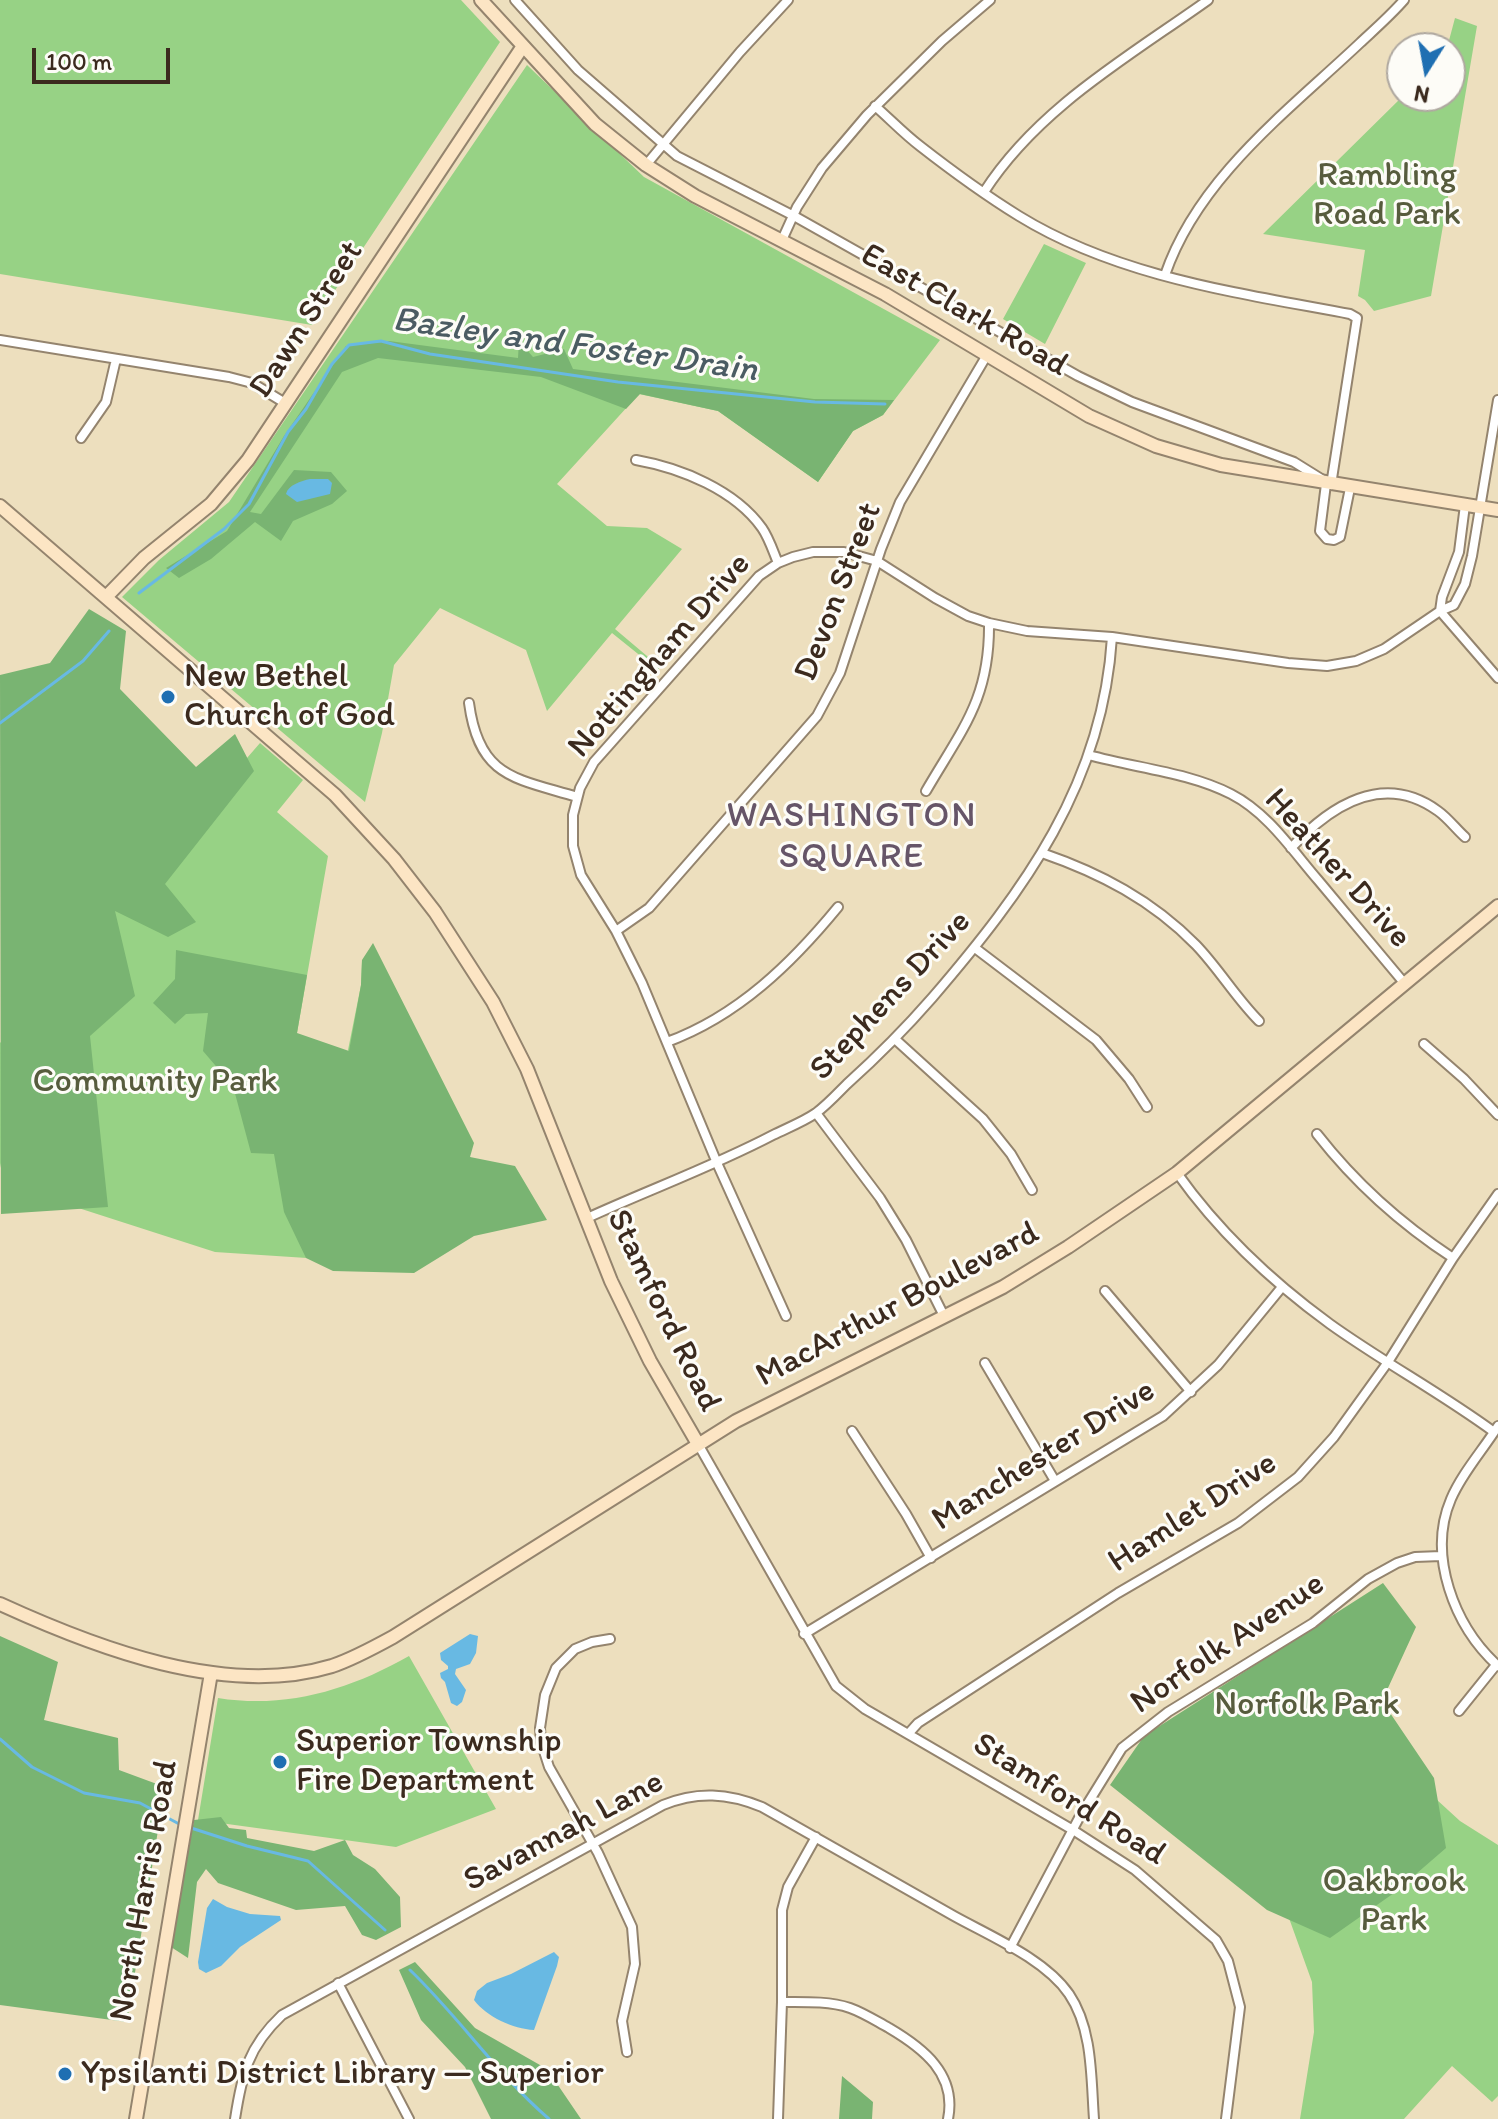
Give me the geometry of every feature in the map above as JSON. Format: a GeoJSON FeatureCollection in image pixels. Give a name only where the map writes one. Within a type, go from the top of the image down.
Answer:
{"type":"FeatureCollection","features":[{"type":"Feature","properties":{"kind":"street","name":"East Clark Road"},"geometry":{"type":"LineString","coordinates":[[481,0],[595,124],[646,165],[695,196],[885,294],[1089,416],[1156,446],[1221,465],[1329,485],[1498,510]]}},
{"type":"Feature","properties":{"kind":"street"},"geometry":{"type":"LineString","coordinates":[[515,0],[578,70],[663,146],[685,160],[794,216],[1078,376],[1132,402],[1294,462],[1329,485]]}},
{"type":"Feature","properties":{"kind":"street"},"geometry":{"type":"LineString","coordinates":[[646,165],[740,52],[788,0]]}},
{"type":"Feature","properties":{"kind":"street"},"geometry":{"type":"LineString","coordinates":[[782,240],[797,207],[822,168],[875,106],[990,0]]}},
{"type":"Feature","properties":{"kind":"street"},"geometry":{"type":"LineString","coordinates":[[984,192],[1035,127],[1083,88],[1208,0]]}},
{"type":"Feature","properties":{"kind":"street"},"geometry":{"type":"LineString","coordinates":[[1165,275],[1194,213],[1241,156],[1404,0]]}},
{"type":"Feature","properties":{"kind":"street","name":"Dawn Street"},"geometry":{"type":"LineString","coordinates":[[106,597],[144,558],[211,504],[248,460],[523,46]]}},
{"type":"Feature","properties":{"kind":"street"},"geometry":{"type":"LineString","coordinates":[[875,106],[918,145],[984,192],[1021,217],[1076,245],[1165,275],[1357,318],[1320,531],[1327,539],[1340,537],[1350,488]]}},
{"type":"Feature","properties":{"kind":"street"},"geometry":{"type":"LineString","coordinates":[[0,340],[252,383],[285,403]]}},
{"type":"Feature","properties":{"kind":"street","name":"Devon Street"},"geometry":{"type":"LineString","coordinates":[[616,931],[649,908],[817,716],[840,673],[900,502],[987,355]]}},
{"type":"Feature","properties":{"kind":"street"},"geometry":{"type":"LineString","coordinates":[[81,438],[106,402],[116,359]]}},
{"type":"Feature","properties":{"kind":"street","name":"Nottingham Drive"},"geometry":{"type":"LineString","coordinates":[[786,1316],[616,931],[587,886],[576,859],[572,825],[577,797],[594,762],[746,589],[778,563],[793,557],[830,551],[877,561],[935,598],[968,616],[989,623],[1060,635],[1112,637],[1288,663],[1327,666],[1356,661],[1384,649],[1454,605],[1465,584],[1498,400]]}},
{"type":"Feature","properties":{"kind":"street"},"geometry":{"type":"LineString","coordinates":[[636,460],[681,470],[744,509],[765,533],[778,563]]}},
{"type":"Feature","properties":{"kind":"street"},"geometry":{"type":"LineString","coordinates":[[1465,505],[1459,552],[1440,611],[1498,678]]}},
{"type":"Feature","properties":{"kind":"street","name":"Stamford Road"},"geometry":{"type":"LineString","coordinates":[[0,506],[335,795],[394,859],[435,912],[493,1002],[527,1069],[611,1281],[650,1361],[836,1686],[865,1709],[1073,1830],[1135,1870],[1216,1940],[1228,1961],[1240,2007],[1226,2119]]}},
{"type":"Feature","properties":{"kind":"street"},"geometry":{"type":"LineString","coordinates":[[926,791],[981,693],[988,654],[989,623]]}},
{"type":"Feature","properties":{"kind":"street","name":"Stephens Drive"},"geometry":{"type":"LineString","coordinates":[[585,1219],[717,1163],[816,1113],[896,1040],[975,948],[1042,853],[1089,755],[1107,681],[1112,637]]}},
{"type":"Feature","properties":{"kind":"street"},"geometry":{"type":"LineString","coordinates":[[469,703],[477,741],[486,757],[506,773],[527,783],[577,797]]}},
{"type":"Feature","properties":{"kind":"street","name":"Heather Drive"},"geometry":{"type":"LineString","coordinates":[[1089,755],[1199,782],[1226,792],[1258,812],[1405,984]]}},
{"type":"Feature","properties":{"kind":"street"},"geometry":{"type":"LineString","coordinates":[[1291,848],[1309,829],[1339,806],[1362,796],[1384,792],[1409,797],[1438,810],[1465,837]]}},
{"type":"Feature","properties":{"kind":"street"},"geometry":{"type":"LineString","coordinates":[[1042,853],[1129,891],[1160,912],[1196,945],[1259,1021]]}},
{"type":"Feature","properties":{"kind":"street"},"geometry":{"type":"LineString","coordinates":[[667,1042],[707,1024],[763,987],[803,949],[838,907]]}},
{"type":"Feature","properties":{"kind":"street","name":"MacArthur Boulevard"},"geometry":{"type":"LineString","coordinates":[[0,1604],[79,1638],[141,1657],[211,1673],[283,1675],[333,1666],[361,1655],[698,1444],[774,1401],[1003,1287],[1068,1247],[1177,1173],[1496,912]]}},
{"type":"Feature","properties":{"kind":"street"},"geometry":{"type":"LineString","coordinates":[[975,948],[1096,1040],[1129,1079],[1147,1107]]}},
{"type":"Feature","properties":{"kind":"street"},"geometry":{"type":"LineString","coordinates":[[896,1040],[983,1119],[1011,1154],[1032,1190]]}},
{"type":"Feature","properties":{"kind":"street"},"geometry":{"type":"LineString","coordinates":[[1424,1044],[1464,1079],[1498,1115]]}},
{"type":"Feature","properties":{"kind":"street"},"geometry":{"type":"LineString","coordinates":[[816,1113],[880,1198],[906,1240],[944,1316]]}},
{"type":"Feature","properties":{"kind":"street"},"geometry":{"type":"LineString","coordinates":[[1317,1134],[1370,1194],[1398,1219],[1453,1258]]}},
{"type":"Feature","properties":{"kind":"street"},"geometry":{"type":"LineString","coordinates":[[1177,1173],[1220,1227],[1282,1287],[1332,1325],[1496,1429],[1452,1496],[1445,1517],[1441,1556],[1449,1589],[1464,1622],[1497,1665],[1459,1711]]}},
{"type":"Feature","properties":{"kind":"street","name":"Hamlet Drive"},"geometry":{"type":"LineString","coordinates":[[909,1733],[918,1723],[1118,1593],[1238,1523],[1298,1477],[1334,1437],[1388,1362],[1453,1258],[1498,1194]]}},
{"type":"Feature","properties":{"kind":"street","name":"Manchester Drive"},"geometry":{"type":"LineString","coordinates":[[804,1634],[1150,1425],[1218,1365],[1282,1287]]}},
{"type":"Feature","properties":{"kind":"street"},"geometry":{"type":"LineString","coordinates":[[1105,1291],[1191,1392]]}},
{"type":"Feature","properties":{"kind":"street"},"geometry":{"type":"LineString","coordinates":[[985,1363],[1055,1481]]}},
{"type":"Feature","properties":{"kind":"street"},"geometry":{"type":"LineString","coordinates":[[852,1431],[931,1558]]}},
{"type":"Feature","properties":{"kind":"street","name":"Norfolk Avenue"},"geometry":{"type":"LineString","coordinates":[[1010,1948],[1073,1830],[1122,1748],[1168,1712],[1313,1623],[1368,1579],[1415,1557],[1441,1556]]}},
{"type":"Feature","properties":{"kind":"street"},"geometry":{"type":"LineString","coordinates":[[610,1639],[575,1649],[564,1658],[550,1681],[542,1710],[541,1742],[549,1767],[592,1843],[632,1927],[635,1964],[622,2021],[627,2052]]}},
{"type":"Feature","properties":{"kind":"street","name":"North Harris Road"},"geometry":{"type":"LineString","coordinates":[[136,2119],[211,1673]]}},
{"type":"Feature","properties":{"kind":"street","name":"Savannah Lane"},"geometry":{"type":"LineString","coordinates":[[235,2119],[241,2079],[257,2042],[282,2015],[663,1805],[704,1794],[743,1799],[762,1807],[1010,1948],[1057,1979],[1075,2003],[1088,2049],[1094,2119]]}},
{"type":"Feature","properties":{"kind":"street"},"geometry":{"type":"LineString","coordinates":[[778,2119],[784,1899],[816,1837]]}},
{"type":"Feature","properties":{"kind":"street"},"geometry":{"type":"LineString","coordinates":[[338,1983],[409,2119]]}},
{"type":"Feature","properties":{"kind":"street"},"geometry":{"type":"LineString","coordinates":[[782,2002],[849,2008],[911,2041],[925,2052],[944,2077],[949,2093],[948,2119]]}},
{"type":"Feature","properties":{"kind":"green space"},"geometry":{"type":"Polygon","coordinates":[[[0,0],[461,0],[500,42],[312,325],[0,274],[0,0]]]}},
{"type":"Feature","properties":{"kind":"green space","name":"Rambling Road Park"},"geometry":{"type":"Polygon","coordinates":[[[1455,18],[1477,26],[1466,91],[1466,32],[1451,32],[1455,18]]]}},
{"type":"Feature","properties":{"kind":"green space"},"geometry":{"type":"Polygon","coordinates":[[[527,65],[644,177],[940,340],[883,415],[853,431],[818,482],[718,411],[639,394],[557,484],[607,526],[647,528],[682,549],[615,629],[660,667],[658,670],[612,633],[547,711],[526,650],[440,608],[394,665],[365,802],[122,597],[159,560],[229,502],[527,65]]]}},
{"type":"Feature","properties":{"kind":"green space","name":"Rambling Road Park"},"geometry":{"type":"Polygon","coordinates":[[[1387,112],[1462,112],[1431,296],[1374,311],[1358,296],[1365,250],[1263,234],[1387,112]]]}},
{"type":"Feature","properties":{"kind":"green space"},"geometry":{"type":"Polygon","coordinates":[[[1044,244],[1086,263],[1045,344],[1003,319],[1044,244]]]}},
{"type":"Feature","properties":{"kind":"green space"},"geometry":{"type":"Polygon","coordinates":[[[389,341],[518,358],[519,341],[533,357],[564,349],[573,369],[814,399],[894,400],[883,415],[853,431],[818,482],[718,411],[640,394],[626,409],[541,377],[378,358],[342,372],[250,512],[261,514],[294,470],[331,472],[347,491],[332,504],[293,521],[281,541],[255,522],[211,559],[179,578],[166,568],[227,531],[284,436],[346,346],[389,341]]]}},
{"type":"Feature","properties":{"kind":"green space"},"geometry":{"type":"Polygon","coordinates":[[[89,609],[126,631],[120,689],[196,767],[235,734],[254,771],[165,884],[196,922],[168,937],[115,911],[135,996],[90,1036],[108,1207],[1,1214],[0,675],[50,663],[89,609]]]}},
{"type":"Feature","properties":{"kind":"green space","name":"Community Park"},"geometry":{"type":"Polygon","coordinates":[[[260,743],[303,780],[277,812],[328,856],[294,1050],[342,1080],[361,985],[362,960],[500,1211],[414,1265],[215,1252],[4,1184],[0,1163],[0,1043],[260,743]]]}},
{"type":"Feature","properties":{"kind":"green space"},"geometry":{"type":"Polygon","coordinates":[[[373,943],[474,1143],[470,1157],[515,1166],[547,1220],[474,1236],[414,1273],[333,1271],[306,1258],[284,1212],[274,1154],[251,1153],[233,1086],[203,1051],[208,1013],[186,1014],[175,1024],[153,1003],[175,979],[176,950],[307,975],[297,1033],[349,1051],[361,985],[362,960],[373,943]]]}},
{"type":"Feature","properties":{"kind":"green space","name":"Norfolk Park"},"geometry":{"type":"Polygon","coordinates":[[[1383,1583],[1416,1627],[1382,1701],[1434,1778],[1446,1848],[1394,1893],[1330,1938],[1267,1910],[1110,1785],[1144,1736],[1383,1583]]]}},
{"type":"Feature","properties":{"kind":"green space"},"geometry":{"type":"Polygon","coordinates":[[[0,1636],[58,1662],[44,1720],[118,1738],[119,1770],[165,1787],[127,2022],[0,2005],[0,1636]]]}},
{"type":"Feature","properties":{"kind":"green space"},"geometry":{"type":"Polygon","coordinates":[[[409,1656],[496,1809],[396,1847],[198,1820],[218,1698],[268,1701],[316,1694],[363,1678],[409,1656]]]}},
{"type":"Feature","properties":{"kind":"green space","name":"Oakbrook Park"},"geometry":{"type":"Polygon","coordinates":[[[1377,1702],[1436,1799],[1460,1821],[1498,1845],[1498,2096],[1492,2102],[1452,2066],[1404,2119],[1300,2119],[1314,2032],[1312,1982],[1285,1907],[1377,1702]]]}},
{"type":"Feature","properties":{"kind":"green space"},"geometry":{"type":"Polygon","coordinates":[[[221,1817],[229,1828],[246,1830],[247,1838],[314,1851],[345,1840],[353,1855],[375,1869],[400,1897],[401,1927],[376,1940],[362,1935],[345,1906],[296,1910],[218,1883],[206,1869],[197,1882],[188,1958],[171,1947],[194,1820],[221,1817]]]}},
{"type":"Feature","properties":{"kind":"green space"},"geometry":{"type":"Polygon","coordinates":[[[415,1962],[475,2028],[547,2069],[581,2119],[491,2119],[465,2067],[421,2020],[399,1970],[415,1962]]]}},
{"type":"Feature","properties":{"kind":"green space"},"geometry":{"type":"Polygon","coordinates":[[[842,2076],[873,2102],[872,2119],[839,2119],[842,2076]]]}},
{"type":"Feature","properties":{"kind":"water"},"geometry":{"type":"Polygon","coordinates":[[[310,479],[328,479],[332,483],[330,494],[297,502],[286,494],[292,486],[310,479]]]}},
{"type":"Feature","properties":{"kind":"water"},"geometry":{"type":"Polygon","coordinates":[[[470,1634],[478,1636],[476,1653],[470,1664],[456,1669],[455,1674],[466,1690],[457,1706],[451,1703],[441,1678],[440,1673],[448,1666],[441,1660],[440,1653],[470,1634]]]}},
{"type":"Feature","properties":{"kind":"water"},"geometry":{"type":"Polygon","coordinates":[[[213,1899],[250,1914],[280,1916],[281,1920],[240,1947],[221,1966],[206,1973],[199,1969],[198,1962],[207,1908],[213,1899]]]}},
{"type":"Feature","properties":{"kind":"water"},"geometry":{"type":"Polygon","coordinates":[[[554,1952],[559,1957],[557,1966],[534,2030],[501,2021],[474,2000],[477,1991],[487,1983],[554,1952]]]}},
{"type":"Feature","properties":{"kind":"waterway","name":"Bazley and Foster Drain"},"geometry":{"type":"LineString","coordinates":[[139,593],[224,529],[249,504],[288,432],[306,409],[332,364],[349,345],[381,341],[430,354],[618,382],[815,402],[885,404]]}},
{"type":"Feature","properties":{"kind":"waterway","name":"Bazley and Foster Drain"},"geometry":{"type":"LineString","coordinates":[[0,723],[83,661],[109,631]]}},
{"type":"Feature","properties":{"kind":"waterway"},"geometry":{"type":"LineString","coordinates":[[0,1739],[32,1767],[84,1793],[140,1803],[181,1825]]}},
{"type":"Feature","properties":{"kind":"waterway"},"geometry":{"type":"LineString","coordinates":[[188,1827],[308,1861],[385,1930]]}},
{"type":"Feature","properties":{"kind":"waterway"},"geometry":{"type":"LineString","coordinates":[[410,1970],[512,2083],[549,2119]]}},
{"type":"Feature","properties":{"kind":"place","name":"New Bethel Church of God"},"geometry":{"type":"Point","coordinates":[168,697]}},
{"type":"Feature","properties":{"kind":"place","name":"Superior Township Fire Department"},"geometry":{"type":"Point","coordinates":[280,1762]}},
{"type":"Feature","properties":{"kind":"place","name":"Ypsilanti District Library — Superior"},"geometry":{"type":"Point","coordinates":[65,2074]}},
{"type":"Feature","properties":{"kind":"district","name":"WASHINGTON SQUARE"},"geometry":{"type":"Point","coordinates":[852,838]}}]}
